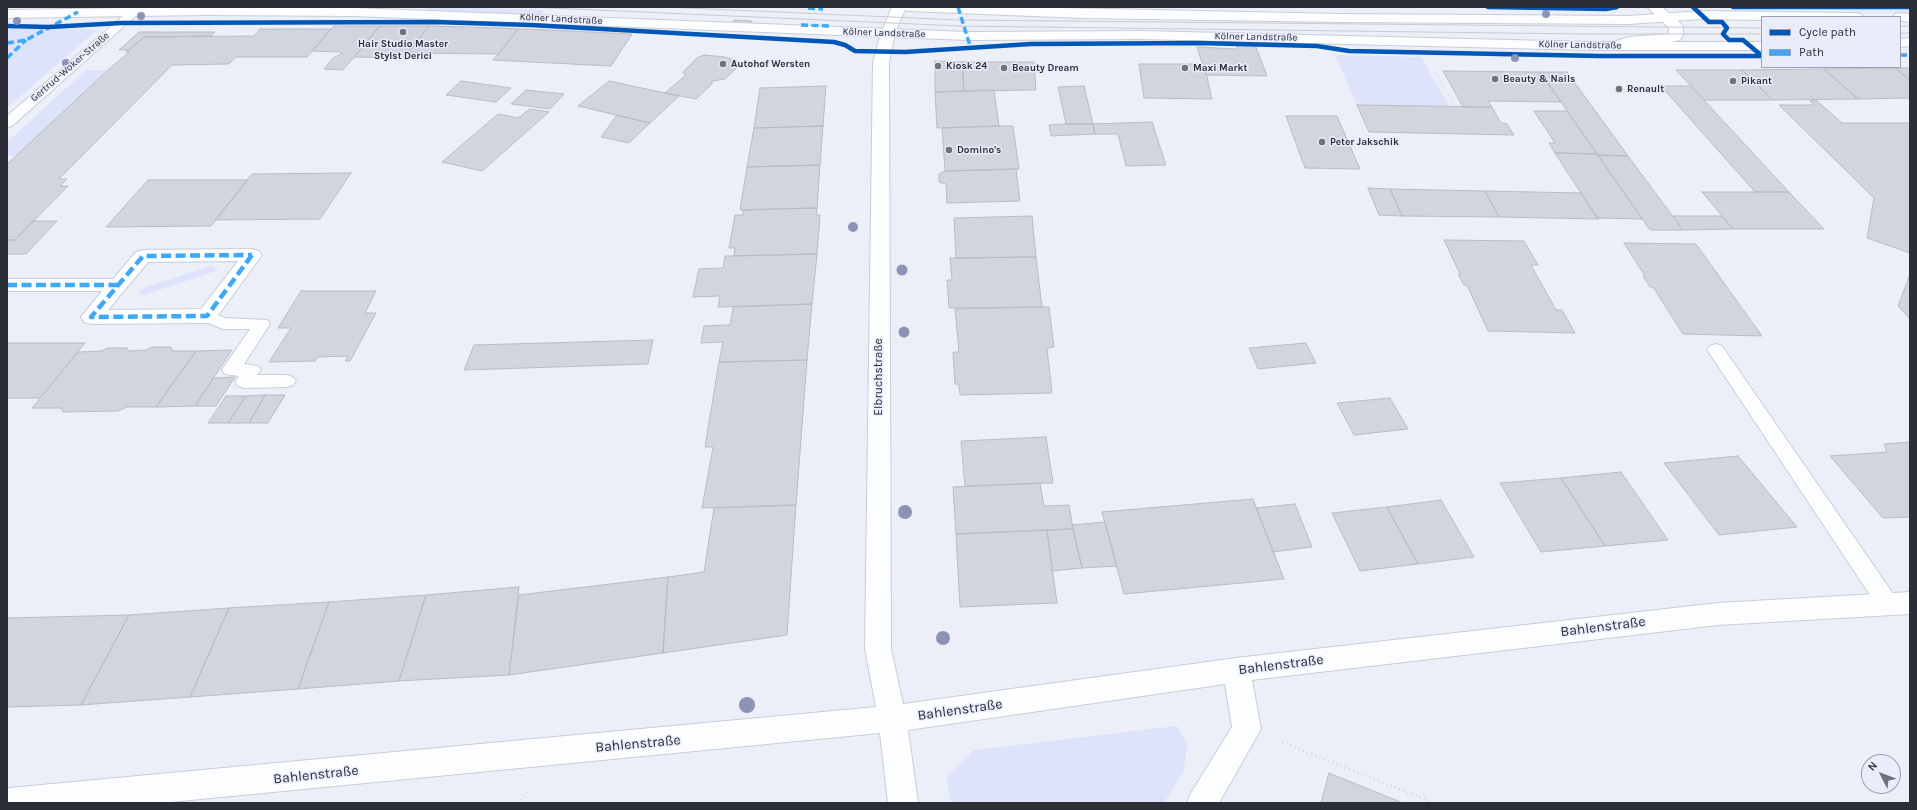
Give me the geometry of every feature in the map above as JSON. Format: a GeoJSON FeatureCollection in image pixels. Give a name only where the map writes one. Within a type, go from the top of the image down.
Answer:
{"type":"FeatureCollection","features":[{"type":"Feature","properties":{"kind":"main road"},"geometry":{"type":"LineString","coordinates":[[63,7],[78,12]]}},
{"type":"Feature","properties":{"kind":"main road","name":"Elbruchstraße"},"geometry":{"type":"LineString","coordinates":[[899,7],[882,51],[881,62],[878,649],[892,720],[903,803]]}},
{"type":"Feature","properties":{"kind":"main road","name":"Kölner Landstraße"},"geometry":{"type":"LineString","coordinates":[[909,7],[1082,14],[1214,16],[1621,20],[1702,15],[1761,16]]}},
{"type":"Feature","properties":{"kind":"main road"},"geometry":{"type":"LineString","coordinates":[[1615,46],[1634,40],[1667,39],[1675,37],[1676,27],[1654,7]]}},
{"type":"Feature","properties":{"kind":"main road","name":"Kölner Landstraße"},"geometry":{"type":"LineString","coordinates":[[7,14],[78,12],[376,13],[968,36],[1142,35],[1615,46],[1761,46]]}},
{"type":"Feature","properties":{"kind":"main road"},"geometry":{"type":"LineString","coordinates":[[252,255],[207,316],[92,317],[118,285],[143,256],[252,255]]}},
{"type":"Feature","properties":{"kind":"main road"},"geometry":{"type":"LineString","coordinates":[[7,286],[118,285]]}},
{"type":"Feature","properties":{"kind":"main road","name":"Bahlenstraße"},"geometry":{"type":"LineString","coordinates":[[9,803],[892,720],[1236,670],[1718,614],[1899,604]]}},
{"type":"Feature","properties":{"kind":"main road"},"geometry":{"type":"LineString","coordinates":[[1202,803],[1247,728],[1236,670]]}},
{"type":"Feature","properties":{"kind":"lane","name":"Gertrud-Woker-Straße"},"geometry":{"type":"LineString","coordinates":[[7,123],[134,12]]}},
{"type":"Feature","properties":{"kind":"lane"},"geometry":{"type":"LineString","coordinates":[[207,316],[222,323],[262,324],[231,370],[252,370],[244,382],[287,381]]}},
{"type":"Feature","properties":{"kind":"lane"},"geometry":{"type":"LineString","coordinates":[[1716,350],[1899,604]]}},
{"type":"Feature","properties":{"kind":"path"},"geometry":{"type":"LineString","coordinates":[[1432,66],[1456,107]]}},
{"type":"Feature","properties":{"kind":"path"},"geometry":{"type":"LineString","coordinates":[[1247,728],[1434,803]]}},
{"type":"Feature","properties":{"kind":"shaded area"},"geometry":{"type":"Polygon","coordinates":[[[448,7],[544,10],[541,15],[426,10],[425,8],[448,7]]]}},
{"type":"Feature","properties":{"kind":"shaded area"},"geometry":{"type":"Polygon","coordinates":[[[1844,7],[1910,7],[1910,13],[1850,14],[1844,7]]]}},
{"type":"Feature","properties":{"kind":"shaded area"},"geometry":{"type":"Polygon","coordinates":[[[7,29],[98,29],[7,108],[7,29]]]}},
{"type":"Feature","properties":{"kind":"shaded area"},"geometry":{"type":"Polygon","coordinates":[[[1335,55],[1421,57],[1450,107],[1357,105],[1335,55]]]}},
{"type":"Feature","properties":{"kind":"shaded area"},"geometry":{"type":"Polygon","coordinates":[[[86,70],[108,70],[15,156],[7,156],[7,142],[86,70]]]}},
{"type":"Feature","properties":{"kind":"shaded area"},"geometry":{"type":"Polygon","coordinates":[[[211,266],[219,270],[144,295],[138,293],[143,288],[211,266]]]}},
{"type":"Feature","properties":{"kind":"shaded area"},"geometry":{"type":"Polygon","coordinates":[[[1177,726],[1187,745],[1184,770],[1164,803],[951,803],[946,777],[974,750],[1177,726]]]}},
{"type":"Feature","properties":{"kind":"building"},"geometry":{"type":"Polygon","coordinates":[[[734,20],[752,21],[751,24],[732,23],[734,20]]]}},
{"type":"Feature","properties":{"kind":"building"},"geometry":{"type":"Polygon","coordinates":[[[334,26],[380,26],[343,70],[324,69],[333,58],[343,53],[312,51],[334,26]]]}},
{"type":"Feature","properties":{"kind":"building"},"geometry":{"type":"Polygon","coordinates":[[[380,26],[429,26],[404,58],[354,57],[380,26]]]}},
{"type":"Feature","properties":{"kind":"building"},"geometry":{"type":"Polygon","coordinates":[[[429,26],[518,29],[499,54],[408,53],[429,26]]]}},
{"type":"Feature","properties":{"kind":"building"},"geometry":{"type":"Polygon","coordinates":[[[260,29],[331,29],[307,57],[236,57],[229,64],[172,65],[59,179],[67,179],[60,186],[68,186],[15,240],[7,240],[7,164],[129,52],[126,52],[144,37],[254,36],[260,29]]]}},
{"type":"Feature","properties":{"kind":"building"},"geometry":{"type":"Polygon","coordinates":[[[518,29],[632,34],[611,66],[493,60],[518,29]]]}},
{"type":"Feature","properties":{"kind":"building"},"geometry":{"type":"Polygon","coordinates":[[[139,32],[215,32],[211,36],[144,37],[129,50],[119,50],[139,32]]]}},
{"type":"Feature","properties":{"kind":"building"},"geometry":{"type":"Polygon","coordinates":[[[1252,45],[1256,47],[1267,76],[1206,75],[1197,47],[1237,49],[1237,46],[1252,45]]]}},
{"type":"Feature","properties":{"kind":"building"},"geometry":{"type":"Polygon","coordinates":[[[705,55],[725,57],[738,61],[741,64],[725,79],[712,81],[712,84],[696,99],[665,93],[686,75],[683,73],[684,71],[698,57],[705,55]]]}},
{"type":"Feature","properties":{"kind":"building"},"geometry":{"type":"Polygon","coordinates":[[[935,61],[962,62],[964,91],[935,92],[935,61]]]}},
{"type":"Feature","properties":{"kind":"building"},"geometry":{"type":"Polygon","coordinates":[[[962,62],[1034,62],[1036,90],[964,91],[962,62]]]}},
{"type":"Feature","properties":{"kind":"building"},"geometry":{"type":"Polygon","coordinates":[[[1139,64],[1204,64],[1212,99],[1144,98],[1139,64]]]}},
{"type":"Feature","properties":{"kind":"building"},"geometry":{"type":"Polygon","coordinates":[[[1895,68],[1910,68],[1910,80],[1895,68]]]}},
{"type":"Feature","properties":{"kind":"building"},"geometry":{"type":"Polygon","coordinates":[[[1895,68],[1910,80],[1910,98],[1858,99],[1824,69],[1895,68]]]}},
{"type":"Feature","properties":{"kind":"building"},"geometry":{"type":"Polygon","coordinates":[[[1824,69],[1858,99],[1773,100],[1742,70],[1824,69]]]}},
{"type":"Feature","properties":{"kind":"building"},"geometry":{"type":"Polygon","coordinates":[[[1676,70],[1742,70],[1773,100],[1704,100],[1676,70]]]}},
{"type":"Feature","properties":{"kind":"building"},"geometry":{"type":"Polygon","coordinates":[[[1443,71],[1540,72],[1561,102],[1488,101],[1492,107],[1463,107],[1443,71]]]}},
{"type":"Feature","properties":{"kind":"building"},"geometry":{"type":"Polygon","coordinates":[[[1540,72],[1567,72],[1628,156],[1598,155],[1540,72]]]}},
{"type":"Feature","properties":{"kind":"building"},"geometry":{"type":"Polygon","coordinates":[[[461,81],[511,88],[496,102],[446,95],[461,81]]]}},
{"type":"Feature","properties":{"kind":"building"},"geometry":{"type":"Polygon","coordinates":[[[609,81],[679,96],[650,123],[578,106],[609,81]]]}},
{"type":"Feature","properties":{"kind":"building"},"geometry":{"type":"Polygon","coordinates":[[[826,86],[823,126],[754,128],[760,88],[826,86]]]}},
{"type":"Feature","properties":{"kind":"building"},"geometry":{"type":"Polygon","coordinates":[[[1084,86],[1093,124],[1066,124],[1058,87],[1084,86]]]}},
{"type":"Feature","properties":{"kind":"building"},"geometry":{"type":"Polygon","coordinates":[[[1661,86],[1691,86],[1789,192],[1755,192],[1661,86]]]}},
{"type":"Feature","properties":{"kind":"building"},"geometry":{"type":"Polygon","coordinates":[[[526,90],[564,94],[550,109],[511,104],[526,90]]]}},
{"type":"Feature","properties":{"kind":"building"},"geometry":{"type":"Polygon","coordinates":[[[994,90],[999,126],[937,128],[935,92],[994,90]]]}},
{"type":"Feature","properties":{"kind":"building"},"geometry":{"type":"Polygon","coordinates":[[[1816,100],[1842,123],[1910,123],[1910,253],[1867,238],[1874,198],[1779,105],[1814,105],[1810,101],[1816,100]]]}},
{"type":"Feature","properties":{"kind":"building"},"geometry":{"type":"Polygon","coordinates":[[[1357,105],[1492,107],[1501,123],[1507,124],[1514,135],[1369,132],[1357,105]]]}},
{"type":"Feature","properties":{"kind":"building"},"geometry":{"type":"Polygon","coordinates":[[[530,109],[549,112],[482,171],[442,162],[498,114],[518,118],[530,109]]]}},
{"type":"Feature","properties":{"kind":"building"},"geometry":{"type":"Polygon","coordinates":[[[1534,111],[1567,111],[1597,154],[1555,153],[1549,143],[1555,143],[1534,111]]]}},
{"type":"Feature","properties":{"kind":"building"},"geometry":{"type":"Polygon","coordinates":[[[617,115],[650,123],[629,143],[601,137],[617,115]]]}},
{"type":"Feature","properties":{"kind":"building","name":"Peter Jakschik"},"geometry":{"type":"Polygon","coordinates":[[[1286,116],[1337,116],[1360,169],[1305,168],[1286,116]]]}},
{"type":"Feature","properties":{"kind":"building"},"geometry":{"type":"Polygon","coordinates":[[[1152,122],[1166,165],[1126,166],[1118,134],[1095,134],[1093,124],[1152,122]]]}},
{"type":"Feature","properties":{"kind":"building"},"geometry":{"type":"Polygon","coordinates":[[[1093,124],[1095,134],[1051,136],[1049,125],[1093,124]]]}},
{"type":"Feature","properties":{"kind":"building"},"geometry":{"type":"Polygon","coordinates":[[[823,126],[820,165],[747,167],[754,128],[823,126]]]}},
{"type":"Feature","properties":{"kind":"building"},"geometry":{"type":"Polygon","coordinates":[[[1013,126],[1019,169],[945,171],[942,128],[1013,126]]]}},
{"type":"Feature","properties":{"kind":"building"},"geometry":{"type":"Polygon","coordinates":[[[1555,153],[1597,154],[1642,219],[1597,218],[1555,153]]]}},
{"type":"Feature","properties":{"kind":"building"},"geometry":{"type":"Polygon","coordinates":[[[1598,155],[1628,156],[1683,230],[1650,230],[1598,155]]]}},
{"type":"Feature","properties":{"kind":"building"},"geometry":{"type":"Polygon","coordinates":[[[820,165],[817,208],[740,210],[747,167],[820,165]]]}},
{"type":"Feature","properties":{"kind":"building"},"geometry":{"type":"Polygon","coordinates":[[[1016,169],[1020,201],[947,203],[946,184],[939,182],[939,174],[945,171],[1016,169]]]}},
{"type":"Feature","properties":{"kind":"building"},"geometry":{"type":"Polygon","coordinates":[[[351,173],[320,219],[215,220],[252,174],[351,173]]]}},
{"type":"Feature","properties":{"kind":"building"},"geometry":{"type":"Polygon","coordinates":[[[148,180],[248,180],[211,226],[106,227],[148,180]]]}},
{"type":"Feature","properties":{"kind":"building"},"geometry":{"type":"Polygon","coordinates":[[[1368,188],[1390,189],[1402,216],[1379,215],[1368,188]]]}},
{"type":"Feature","properties":{"kind":"building"},"geometry":{"type":"Polygon","coordinates":[[[1390,189],[1485,191],[1499,217],[1402,216],[1390,189]]]}},
{"type":"Feature","properties":{"kind":"building"},"geometry":{"type":"Polygon","coordinates":[[[1485,191],[1581,193],[1599,219],[1499,217],[1485,191]]]}},
{"type":"Feature","properties":{"kind":"building"},"geometry":{"type":"Polygon","coordinates":[[[1702,192],[1789,192],[1824,229],[1733,229],[1702,192]]]}},
{"type":"Feature","properties":{"kind":"building"},"geometry":{"type":"Polygon","coordinates":[[[817,208],[816,215],[820,215],[817,254],[734,256],[735,248],[729,248],[735,215],[743,215],[743,210],[817,208]]]}},
{"type":"Feature","properties":{"kind":"building"},"geometry":{"type":"Polygon","coordinates":[[[1032,216],[1036,257],[956,258],[954,218],[1032,216]]]}},
{"type":"Feature","properties":{"kind":"building"},"geometry":{"type":"Polygon","coordinates":[[[1673,216],[1722,216],[1733,229],[1683,230],[1673,216]]]}},
{"type":"Feature","properties":{"kind":"building"},"geometry":{"type":"Polygon","coordinates":[[[33,221],[57,221],[26,254],[7,254],[7,240],[15,240],[33,221]]]}},
{"type":"Feature","properties":{"kind":"building"},"geometry":{"type":"Polygon","coordinates":[[[1444,240],[1524,241],[1538,265],[1531,265],[1556,310],[1562,310],[1575,333],[1488,331],[1467,285],[1464,285],[1458,274],[1460,274],[1444,240]]]}},
{"type":"Feature","properties":{"kind":"building"},"geometry":{"type":"Polygon","coordinates":[[[1624,243],[1696,244],[1762,336],[1683,334],[1653,287],[1650,287],[1643,276],[1645,276],[1624,243]]]}},
{"type":"Feature","properties":{"kind":"building"},"geometry":{"type":"Polygon","coordinates":[[[817,254],[812,304],[718,307],[720,296],[693,297],[699,269],[723,268],[725,256],[817,254]]]}},
{"type":"Feature","properties":{"kind":"building"},"geometry":{"type":"Polygon","coordinates":[[[1036,257],[1042,307],[949,308],[947,280],[952,280],[950,258],[1036,257]]]}},
{"type":"Feature","properties":{"kind":"building"},"geometry":{"type":"Polygon","coordinates":[[[1910,274],[1910,319],[1898,306],[1910,274]]]}},
{"type":"Feature","properties":{"kind":"building"},"geometry":{"type":"Polygon","coordinates":[[[301,291],[376,291],[365,313],[376,313],[350,361],[345,361],[348,356],[318,357],[315,361],[269,362],[291,328],[278,328],[301,291]]]}},
{"type":"Feature","properties":{"kind":"building"},"geometry":{"type":"Polygon","coordinates":[[[812,304],[807,360],[719,362],[723,342],[701,343],[704,326],[730,325],[733,307],[812,304]]]}},
{"type":"Feature","properties":{"kind":"building"},"geometry":{"type":"Polygon","coordinates":[[[1049,307],[1054,347],[1047,348],[1052,393],[960,395],[959,384],[955,384],[953,352],[959,352],[955,309],[1049,307]]]}},
{"type":"Feature","properties":{"kind":"building"},"geometry":{"type":"Polygon","coordinates":[[[653,340],[648,364],[464,370],[474,345],[653,340]]]}},
{"type":"Feature","properties":{"kind":"building"},"geometry":{"type":"Polygon","coordinates":[[[7,343],[85,343],[40,398],[7,398],[7,343]]]}},
{"type":"Feature","properties":{"kind":"building"},"geometry":{"type":"Polygon","coordinates":[[[1306,343],[1316,363],[1258,369],[1249,348],[1306,343]]]}},
{"type":"Feature","properties":{"kind":"building"},"geometry":{"type":"Polygon","coordinates":[[[152,347],[171,347],[173,351],[196,351],[156,407],[127,407],[118,411],[63,412],[61,408],[32,408],[78,352],[101,351],[108,348],[127,348],[129,351],[146,350],[152,347]]]}},
{"type":"Feature","properties":{"kind":"building"},"geometry":{"type":"Polygon","coordinates":[[[232,350],[195,406],[156,407],[196,351],[232,350]]]}},
{"type":"Feature","properties":{"kind":"building"},"geometry":{"type":"Polygon","coordinates":[[[807,360],[796,505],[702,508],[713,447],[705,447],[719,362],[807,360]]]}},
{"type":"Feature","properties":{"kind":"building"},"geometry":{"type":"Polygon","coordinates":[[[235,377],[216,406],[195,406],[214,378],[235,377]]]}},
{"type":"Feature","properties":{"kind":"building"},"geometry":{"type":"Polygon","coordinates":[[[265,395],[285,395],[268,423],[249,423],[265,395]]]}},
{"type":"Feature","properties":{"kind":"building"},"geometry":{"type":"Polygon","coordinates":[[[265,395],[249,423],[228,423],[246,396],[265,395]]]}},
{"type":"Feature","properties":{"kind":"building"},"geometry":{"type":"Polygon","coordinates":[[[226,396],[246,396],[228,423],[208,423],[226,396]]]}},
{"type":"Feature","properties":{"kind":"building"},"geometry":{"type":"Polygon","coordinates":[[[1390,398],[1408,429],[1354,435],[1337,403],[1390,398]]]}},
{"type":"Feature","properties":{"kind":"building"},"geometry":{"type":"Polygon","coordinates":[[[1046,437],[1053,483],[965,486],[961,441],[1046,437]]]}},
{"type":"Feature","properties":{"kind":"building"},"geometry":{"type":"Polygon","coordinates":[[[1910,442],[1910,517],[1883,518],[1830,456],[1887,452],[1884,444],[1910,442]]]}},
{"type":"Feature","properties":{"kind":"building"},"geometry":{"type":"Polygon","coordinates":[[[1738,456],[1797,527],[1719,535],[1664,463],[1738,456]]]}},
{"type":"Feature","properties":{"kind":"building"},"geometry":{"type":"Polygon","coordinates":[[[1621,472],[1668,540],[1605,546],[1561,478],[1621,472]]]}},
{"type":"Feature","properties":{"kind":"building"},"geometry":{"type":"Polygon","coordinates":[[[1561,478],[1605,546],[1541,552],[1500,483],[1561,478]]]}},
{"type":"Feature","properties":{"kind":"building"},"geometry":{"type":"Polygon","coordinates":[[[1040,483],[1044,506],[1069,505],[1073,529],[956,534],[953,487],[1040,483]]]}},
{"type":"Feature","properties":{"kind":"building"},"geometry":{"type":"Polygon","coordinates":[[[1253,499],[1284,579],[1124,594],[1102,512],[1253,499]]]}},
{"type":"Feature","properties":{"kind":"building"},"geometry":{"type":"Polygon","coordinates":[[[1441,500],[1474,557],[1418,564],[1387,507],[1441,500]]]}},
{"type":"Feature","properties":{"kind":"building"},"geometry":{"type":"Polygon","coordinates":[[[1295,504],[1312,547],[1273,552],[1256,508],[1295,504]]]}},
{"type":"Feature","properties":{"kind":"building"},"geometry":{"type":"Polygon","coordinates":[[[796,505],[787,635],[663,653],[668,577],[704,572],[714,508],[796,505]]]}},
{"type":"Feature","properties":{"kind":"building"},"geometry":{"type":"Polygon","coordinates":[[[1387,507],[1418,564],[1360,571],[1332,513],[1387,507]]]}},
{"type":"Feature","properties":{"kind":"building"},"geometry":{"type":"Polygon","coordinates":[[[1105,522],[1117,566],[1082,568],[1072,525],[1105,522]]]}},
{"type":"Feature","properties":{"kind":"building"},"geometry":{"type":"Polygon","coordinates":[[[1073,529],[1082,568],[1052,571],[1047,530],[1073,529]]]}},
{"type":"Feature","properties":{"kind":"building"},"geometry":{"type":"Polygon","coordinates":[[[1047,530],[1057,603],[960,607],[956,534],[1047,530]]]}},
{"type":"Feature","properties":{"kind":"building"},"geometry":{"type":"Polygon","coordinates":[[[668,577],[663,653],[509,675],[519,595],[668,577]]]}},
{"type":"Feature","properties":{"kind":"building"},"geometry":{"type":"Polygon","coordinates":[[[519,587],[509,675],[399,681],[426,595],[519,587]]]}},
{"type":"Feature","properties":{"kind":"building"},"geometry":{"type":"Polygon","coordinates":[[[426,595],[399,681],[298,689],[329,602],[426,595]]]}},
{"type":"Feature","properties":{"kind":"building"},"geometry":{"type":"Polygon","coordinates":[[[329,602],[298,689],[190,697],[229,608],[329,602]]]}},
{"type":"Feature","properties":{"kind":"building"},"geometry":{"type":"Polygon","coordinates":[[[229,608],[190,697],[81,705],[129,615],[229,608]]]}},
{"type":"Feature","properties":{"kind":"building"},"geometry":{"type":"Polygon","coordinates":[[[129,615],[81,705],[7,707],[7,618],[129,615]]]}},
{"type":"Feature","properties":{"kind":"building"},"geometry":{"type":"Polygon","coordinates":[[[1329,773],[1403,803],[1321,803],[1329,773]]]}},
{"type":"Feature","properties":{"kind":"tram line"},"geometry":{"type":"LineString","coordinates":[[528,7],[959,26],[1581,34],[1761,34]]}},
{"type":"Feature","properties":{"kind":"tram line"},"geometry":{"type":"LineString","coordinates":[[664,7],[959,20],[1761,28]]}},
{"type":"Feature","properties":{"kind":"tram line"},"geometry":{"type":"LineString","coordinates":[[1901,26],[1910,26]]}},
{"type":"Feature","properties":{"kind":"tram line"},"geometry":{"type":"LineString","coordinates":[[1901,33],[1910,33]]}},
{"type":"Feature","properties":{"kind":"marked path"},"geometry":{"type":"LineString","coordinates":[[958,7],[971,49]]}},
{"type":"Feature","properties":{"kind":"marked path"},"geometry":{"type":"LineString","coordinates":[[808,8],[823,9]]}},
{"type":"Feature","properties":{"kind":"marked path"},"geometry":{"type":"LineString","coordinates":[[7,43],[26,40],[78,12]]}},
{"type":"Feature","properties":{"kind":"marked path"},"geometry":{"type":"LineString","coordinates":[[801,25],[829,26]]}},
{"type":"Feature","properties":{"kind":"marked path"},"geometry":{"type":"LineString","coordinates":[[7,58],[26,40]]}},
{"type":"Feature","properties":{"kind":"marked path"},"geometry":{"type":"LineString","coordinates":[[1901,55],[1910,55]]}},
{"type":"Feature","properties":{"kind":"marked path"},"geometry":{"type":"LineString","coordinates":[[7,285],[118,285],[143,256],[252,255],[207,316],[91,317],[118,285]]}},
{"type":"Feature","properties":{"kind":"cycle path"},"geometry":{"type":"LineString","coordinates":[[1488,7],[1606,9],[1617,7]]}},
{"type":"Feature","properties":{"kind":"cycle path"},"geometry":{"type":"LineString","coordinates":[[1693,7],[1709,22],[1722,22],[1727,28],[1723,34],[1729,40],[1743,40],[1761,55]]}},
{"type":"Feature","properties":{"kind":"cycle path"},"geometry":{"type":"LineString","coordinates":[[1733,7],[1910,7]]}},
{"type":"Feature","properties":{"kind":"cycle path"},"geometry":{"type":"LineString","coordinates":[[7,26],[49,27],[121,23],[434,22],[531,25],[834,42],[845,45],[855,51],[905,52],[1031,44],[1199,43],[1317,46],[1349,51],[1599,56],[1761,56]]}},
{"type":"Feature","properties":{"kind":"place","name":"Hair Studio Master Stylst Derici"},"geometry":{"type":"Point","coordinates":[403,32]}},
{"type":"Feature","properties":{"kind":"place","name":"Autohof Wersten"},"geometry":{"type":"Point","coordinates":[723,64]}},
{"type":"Feature","properties":{"kind":"place","name":"Kiosk 24"},"geometry":{"type":"Point","coordinates":[938,66]}},
{"type":"Feature","properties":{"kind":"place","name":"Beauty Dream"},"geometry":{"type":"Point","coordinates":[1004,68]}},
{"type":"Feature","properties":{"kind":"place","name":"Maxi Markt"},"geometry":{"type":"Point","coordinates":[1185,68]}},
{"type":"Feature","properties":{"kind":"place","name":"Beauty & Nails"},"geometry":{"type":"Point","coordinates":[1495,79]}},
{"type":"Feature","properties":{"kind":"place","name":"Pikant"},"geometry":{"type":"Point","coordinates":[1733,81]}},
{"type":"Feature","properties":{"kind":"place","name":"Renault"},"geometry":{"type":"Point","coordinates":[1619,89]}},
{"type":"Feature","properties":{"kind":"place","name":"Peter Jakschik"},"geometry":{"type":"Point","coordinates":[1322,142]}},
{"type":"Feature","properties":{"kind":"place","name":"Domino's"},"geometry":{"type":"Point","coordinates":[949,150]}}]}
